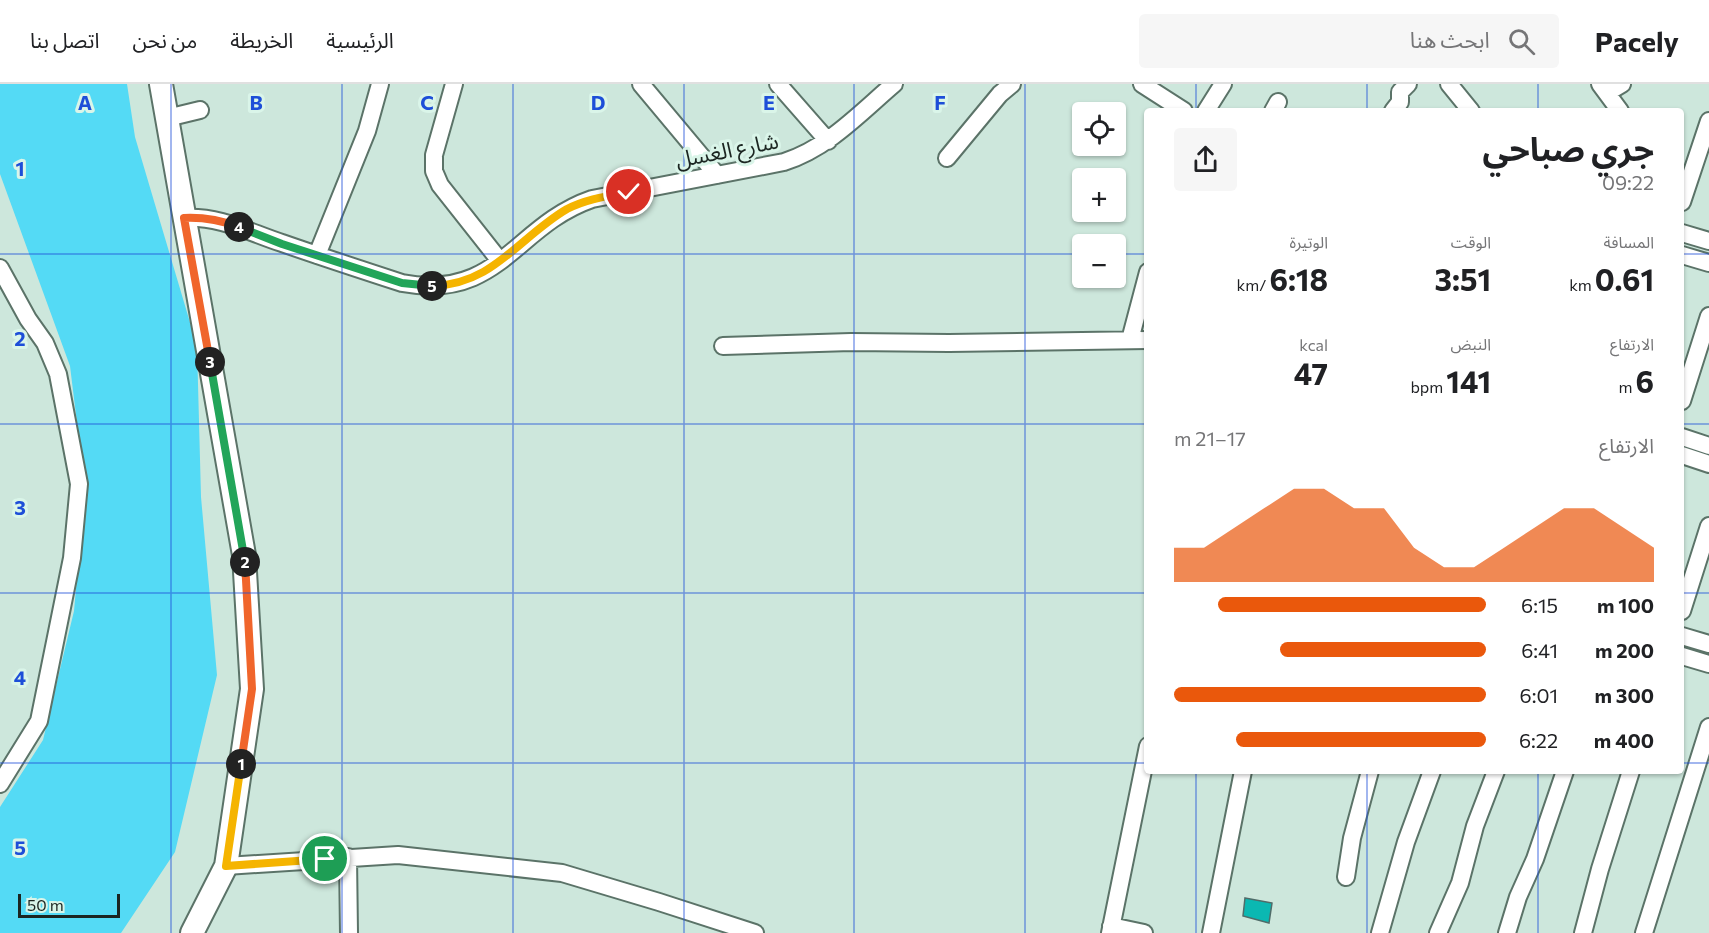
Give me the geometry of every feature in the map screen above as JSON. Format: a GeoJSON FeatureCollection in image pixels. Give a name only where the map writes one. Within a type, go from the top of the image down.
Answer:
{"type":"FeatureCollection","features":[{"type":"Feature","properties":{"kind":"street"},"geometry":{"type":"LineString","coordinates":[[161,84],[244,555],[252,689],[226,866],[192,933]]}},
{"type":"Feature","properties":{"kind":"street"},"geometry":{"type":"LineString","coordinates":[[317,255],[370,123],[380,84]]}},
{"type":"Feature","properties":{"kind":"street"},"geometry":{"type":"LineString","coordinates":[[454,84],[434,155],[434,171],[440,185],[500,261]]}},
{"type":"Feature","properties":{"kind":"street"},"geometry":{"type":"LineString","coordinates":[[641,84],[717,175]]}},
{"type":"Feature","properties":{"kind":"street"},"geometry":{"type":"LineString","coordinates":[[778,84],[828,141]]}},
{"type":"Feature","properties":{"kind":"street","name":"شارع الغسل"},"geometry":{"type":"LineString","coordinates":[[184,218],[218,219],[402,283],[422,287],[443,286],[464,282],[483,273],[557,216],[580,203],[784,162],[814,150],[828,141],[894,84]]}},
{"type":"Feature","properties":{"kind":"street"},"geometry":{"type":"LineString","coordinates":[[947,158],[1000,94],[1012,84]]}},
{"type":"Feature","properties":{"kind":"street"},"geometry":{"type":"LineString","coordinates":[[1142,84],[1179,108]]}},
{"type":"Feature","properties":{"kind":"street"},"geometry":{"type":"LineString","coordinates":[[1208,108],[1223,84]]}},
{"type":"Feature","properties":{"kind":"street"},"geometry":{"type":"LineString","coordinates":[[1395,108],[1400,102],[1400,92],[1408,84]]}},
{"type":"Feature","properties":{"kind":"street"},"geometry":{"type":"LineString","coordinates":[[1449,84],[1469,108]]}},
{"type":"Feature","properties":{"kind":"street"},"geometry":{"type":"LineString","coordinates":[[1618,108],[1603,89],[1622,84]]}},
{"type":"Feature","properties":{"kind":"street"},"geometry":{"type":"LineString","coordinates":[[167,118],[200,110]]}},
{"type":"Feature","properties":{"kind":"street"},"geometry":{"type":"LineString","coordinates":[[1684,196],[1709,121]]}},
{"type":"Feature","properties":{"kind":"street"},"geometry":{"type":"LineString","coordinates":[[1684,234],[1709,241]]}},
{"type":"Feature","properties":{"kind":"street"},"geometry":{"type":"LineString","coordinates":[[1684,256],[1709,263]]}},
{"type":"Feature","properties":{"kind":"street"},"geometry":{"type":"LineString","coordinates":[[0,268],[28,319],[45,343],[58,374],[79,484],[72,558],[39,721],[0,784]]}},
{"type":"Feature","properties":{"kind":"street"},"geometry":{"type":"LineString","coordinates":[[1130,340],[1144,287]]}},
{"type":"Feature","properties":{"kind":"street"},"geometry":{"type":"LineString","coordinates":[[1684,395],[1709,316]]}},
{"type":"Feature","properties":{"kind":"street"},"geometry":{"type":"LineString","coordinates":[[723,346],[851,342],[949,344],[1144,340]]}},
{"type":"Feature","properties":{"kind":"street"},"geometry":{"type":"LineString","coordinates":[[1684,438],[1709,446]]}},
{"type":"Feature","properties":{"kind":"street"},"geometry":{"type":"LineString","coordinates":[[1684,456],[1709,464]]}},
{"type":"Feature","properties":{"kind":"street"},"geometry":{"type":"LineString","coordinates":[[1684,605],[1709,526]]}},
{"type":"Feature","properties":{"kind":"street"},"geometry":{"type":"LineString","coordinates":[[1684,637],[1709,644]]}},
{"type":"Feature","properties":{"kind":"street"},"geometry":{"type":"LineString","coordinates":[[1684,657],[1709,664]]}},
{"type":"Feature","properties":{"kind":"street"},"geometry":{"type":"LineString","coordinates":[[1644,933],[1709,727]]}},
{"type":"Feature","properties":{"kind":"street"},"geometry":{"type":"LineString","coordinates":[[1144,765],[1110,930],[1144,933]]}},
{"type":"Feature","properties":{"kind":"street"},"geometry":{"type":"LineString","coordinates":[[1211,933],[1242,774]]}},
{"type":"Feature","properties":{"kind":"street"},"geometry":{"type":"LineString","coordinates":[[1346,877],[1352,838],[1369,774]]}},
{"type":"Feature","properties":{"kind":"street"},"geometry":{"type":"LineString","coordinates":[[1380,933],[1406,842],[1431,774]]}},
{"type":"Feature","properties":{"kind":"street"},"geometry":{"type":"LineString","coordinates":[[1438,933],[1460,883],[1475,826],[1495,774]]}},
{"type":"Feature","properties":{"kind":"street"},"geometry":{"type":"LineString","coordinates":[[1507,933],[1564,774]]}},
{"type":"Feature","properties":{"kind":"street"},"geometry":{"type":"LineString","coordinates":[[1583,933],[1629,774]]}},
{"type":"Feature","properties":{"kind":"street"},"geometry":{"type":"LineString","coordinates":[[226,866],[398,855],[562,873],[755,933]]}},
{"type":"Feature","properties":{"kind":"street"},"geometry":{"type":"LineString","coordinates":[[348,857],[349,933]]}},
{"type":"Feature","properties":{"kind":"water"},"geometry":{"type":"Polygon","coordinates":[[[0,84],[127,84],[135,137],[197,346],[201,497],[217,675],[175,852],[121,933],[0,933],[0,807],[43,740],[74,611],[85,488],[70,366],[0,174],[0,84]]]}},
{"type":"Feature","properties":{"kind":"building"},"geometry":{"type":"Polygon","coordinates":[[[1245,898],[1272,903],[1269,923],[1243,916],[1245,898]]]}},
{"type":"Feature","properties":{"kind":"route"},"geometry":{"type":"LineString","coordinates":[[325,859],[226,866],[252,689],[244,555],[184,218],[218,219],[282,244],[402,283],[422,287],[443,286],[464,282],[483,273],[568,209],[592,199],[629,192]]}}]}
